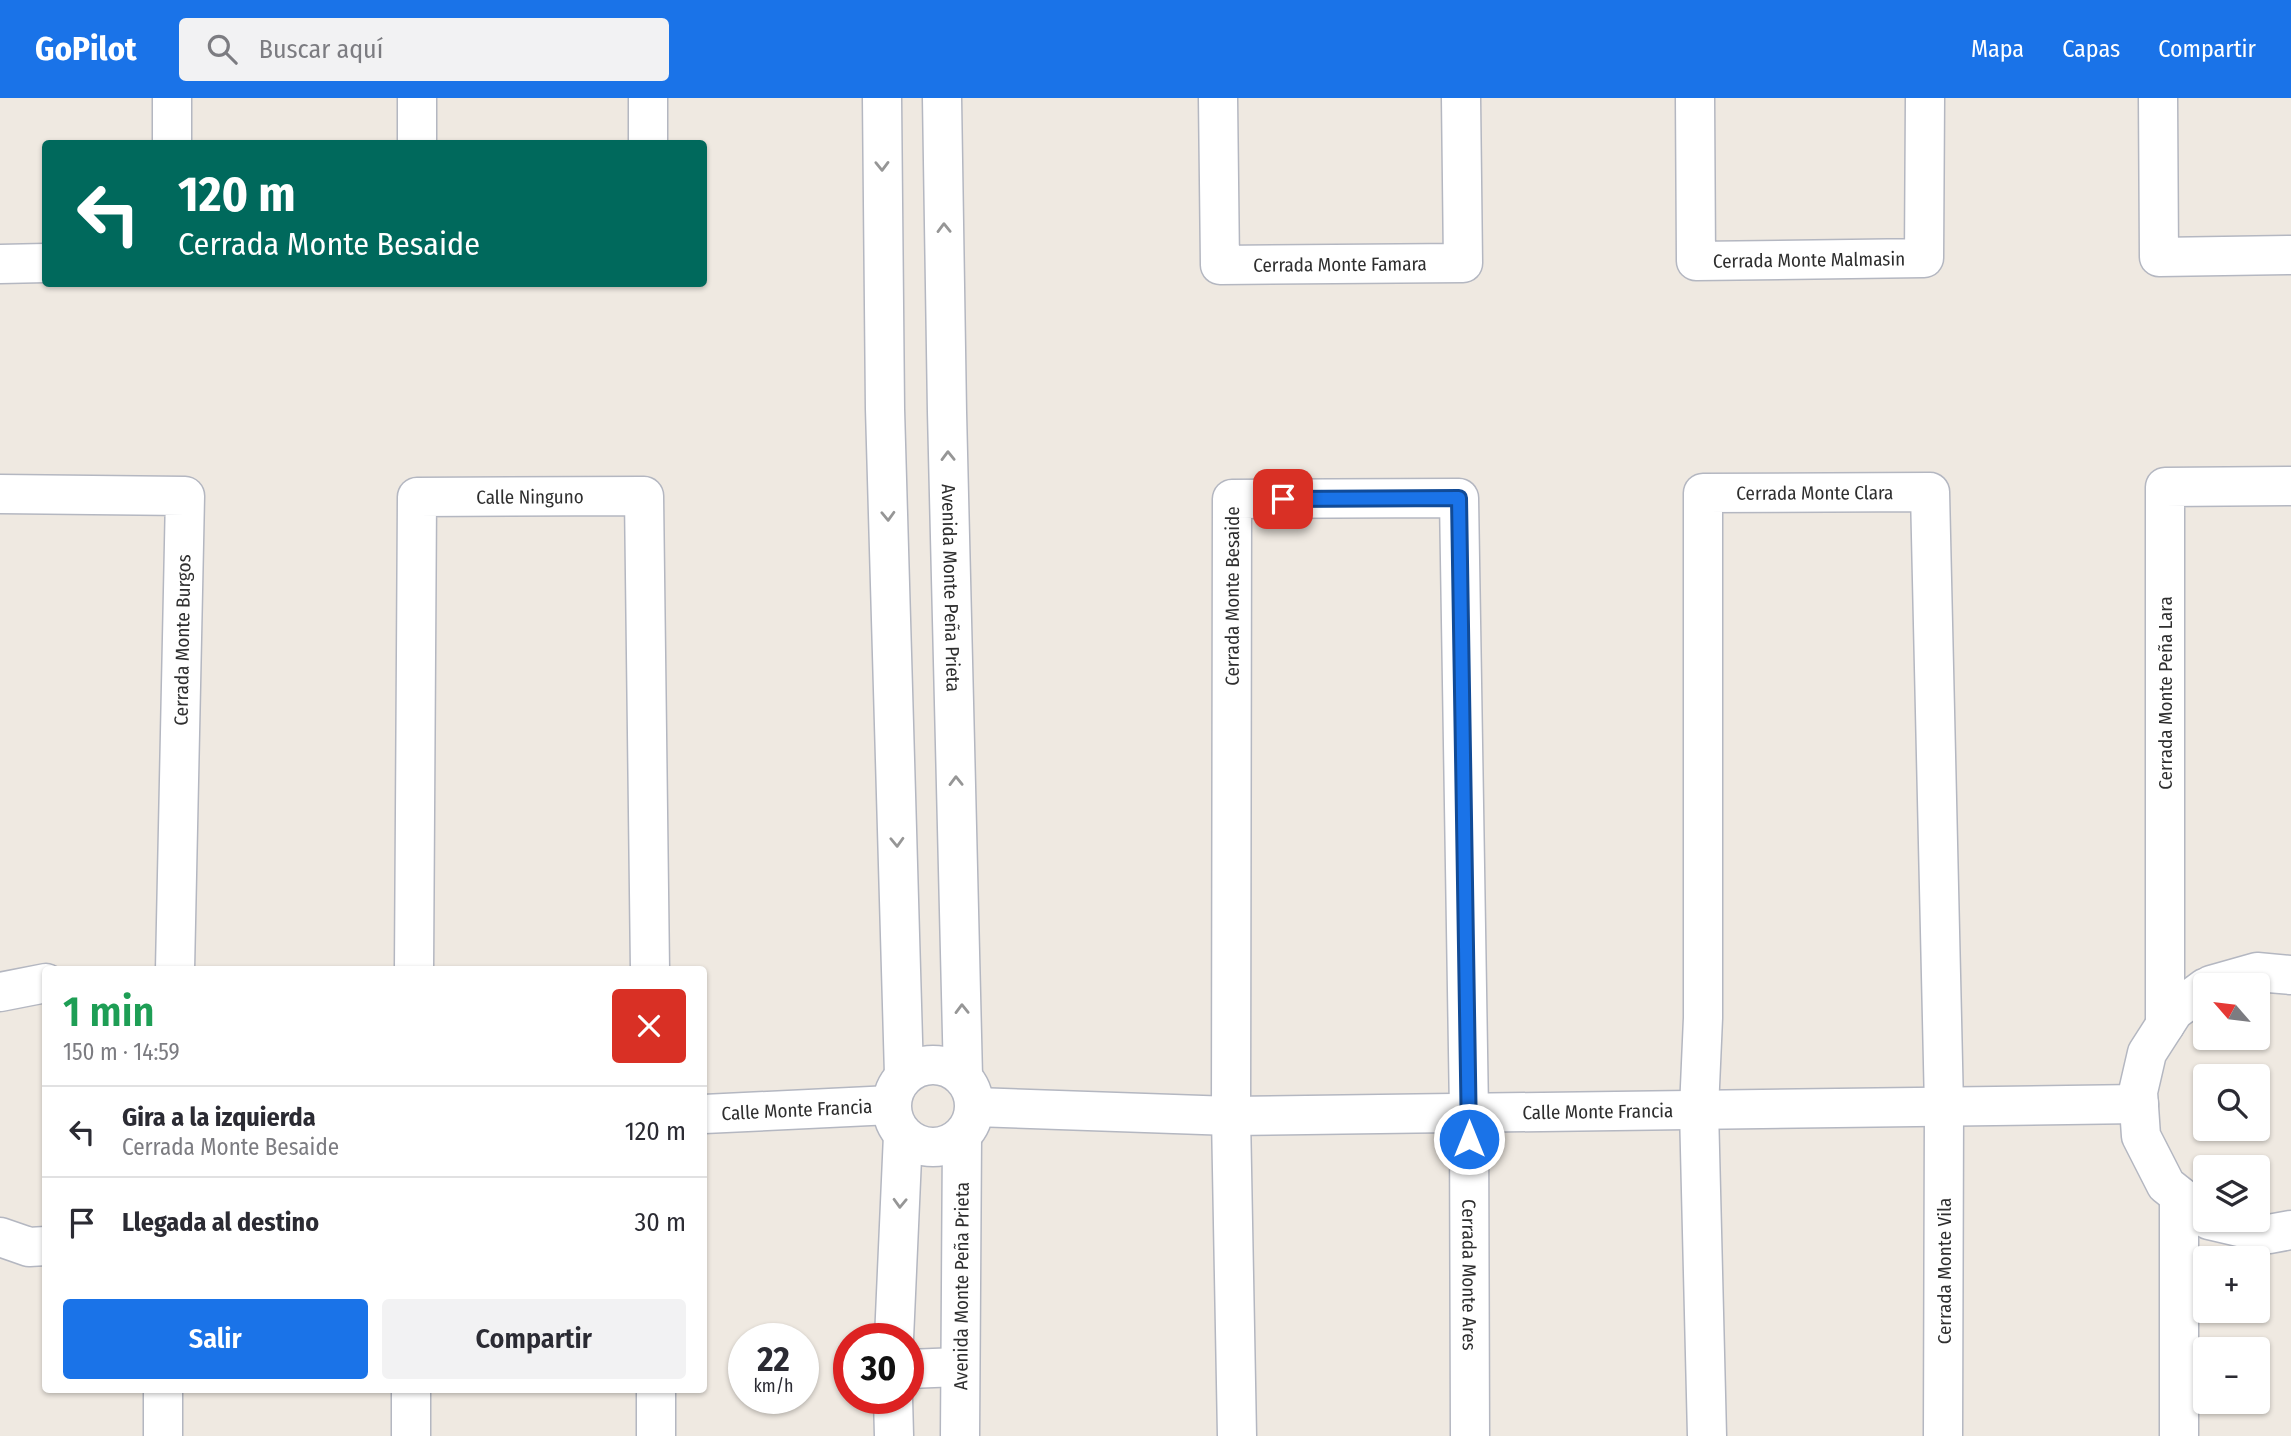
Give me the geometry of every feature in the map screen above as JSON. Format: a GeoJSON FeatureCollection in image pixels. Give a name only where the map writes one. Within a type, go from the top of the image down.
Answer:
{"type":"FeatureCollection","features":[{"type":"Feature","properties":{"kind":"street"},"geometry":{"type":"LineString","coordinates":[[172,98],[172,140]]}},
{"type":"Feature","properties":{"kind":"street"},"geometry":{"type":"LineString","coordinates":[[417,98],[417,140]]}},
{"type":"Feature","properties":{"kind":"street"},"geometry":{"type":"LineString","coordinates":[[648,98],[648,140]]}},
{"type":"Feature","properties":{"kind":"street"},"geometry":{"type":"LineString","coordinates":[[882,98],[885,410],[899,1105],[894,1323]]}},
{"type":"Feature","properties":{"kind":"street","name":"Avenida Monte Peña Prieta"},"geometry":{"type":"LineString","coordinates":[[942,98],[947,412],[967,1107],[960,1436]]}},
{"type":"Feature","properties":{"kind":"street","name":"Cerrada Monte Famara"},"geometry":{"type":"LineString","coordinates":[[1218,98],[1220,265],[1463,263],[1461,98]]}},
{"type":"Feature","properties":{"kind":"street","name":"Cerrada Monte Malmasin"},"geometry":{"type":"LineString","coordinates":[[1695,98],[1696,261],[1924,258],[1925,98]]}},
{"type":"Feature","properties":{"kind":"street"},"geometry":{"type":"LineString","coordinates":[[2158,98],[2159,257],[2291,255]]}},
{"type":"Feature","properties":{"kind":"street"},"geometry":{"type":"LineString","coordinates":[[0,264],[42,263]]}},
{"type":"Feature","properties":{"kind":"street"},"geometry":{"type":"LineString","coordinates":[[885,410],[947,412]]}},
{"type":"Feature","properties":{"kind":"street","name":"Cerrada Monte Peña Lara"},"geometry":{"type":"LineString","coordinates":[[2165,1025],[2165,487],[2291,486]]}},
{"type":"Feature","properties":{"kind":"street","name":"Cerrada Monte Clara"},"geometry":{"type":"LineString","coordinates":[[1699,1109],[1703,1018],[1703,493],[1716,492],[1930,492],[1944,1107]]}},
{"type":"Feature","properties":{"kind":"street","name":"Cerrada Monte Burgos"},"geometry":{"type":"LineString","coordinates":[[0,494],[185,496],[175,966]]}},
{"type":"Feature","properties":{"kind":"street","name":"Calle Ninguno"},"geometry":{"type":"LineString","coordinates":[[414,966],[417,497],[577,496],[644,496],[650,966]]}},
{"type":"Feature","properties":{"kind":"street","name":"Cerrada Monte Besaide"},"geometry":{"type":"LineString","coordinates":[[1231,1116],[1232,499],[1459,498],[1469,1112]]}},
{"type":"Feature","properties":{"kind":"street"},"geometry":{"type":"LineString","coordinates":[[2270,973],[2291,975]]}},
{"type":"Feature","properties":{"kind":"street"},"geometry":{"type":"LineString","coordinates":[[0,992],[42,984]]}},
{"type":"Feature","properties":{"kind":"street"},"geometry":{"type":"LineString","coordinates":[[2179,1436],[2192,1206],[2166,1185],[2141,1136],[2138,1092],[2147,1053],[2174,1011],[2193,997]]}},
{"type":"Feature","properties":{"kind":"street"},"geometry":{"type":"LineString","coordinates":[[934,1064],[950,1068],[967,1107],[947,1145],[931,1147],[916,1144],[899,1105],[918,1066],[934,1064]]}},
{"type":"Feature","properties":{"kind":"street","name":"Calle Monte Francia"},"geometry":{"type":"LineString","coordinates":[[967,1107],[1231,1116],[2138,1104]]}},
{"type":"Feature","properties":{"kind":"street","name":"Calle Monte Francia"},"geometry":{"type":"LineString","coordinates":[[707,1114],[899,1105]]}},
{"type":"Feature","properties":{"kind":"street","name":"Cerrada Monte Vila"},"geometry":{"type":"LineString","coordinates":[[1943,1436],[1944,1107]]}},
{"type":"Feature","properties":{"kind":"street"},"geometry":{"type":"LineString","coordinates":[[1699,1109],[1707,1436]]}},
{"type":"Feature","properties":{"kind":"street","name":"Cerrada Monte Ares"},"geometry":{"type":"LineString","coordinates":[[1469,1112],[1470,1436]]}},
{"type":"Feature","properties":{"kind":"street"},"geometry":{"type":"LineString","coordinates":[[1231,1116],[1237,1436]]}},
{"type":"Feature","properties":{"kind":"street"},"geometry":{"type":"LineString","coordinates":[[2260,1232],[2269,1234],[2291,1230]]}},
{"type":"Feature","properties":{"kind":"street"},"geometry":{"type":"LineString","coordinates":[[0,1237],[29,1247],[42,1246]]}},
{"type":"Feature","properties":{"kind":"street"},"geometry":{"type":"LineString","coordinates":[[924,1368],[960,1367]]}},
{"type":"Feature","properties":{"kind":"street"},"geometry":{"type":"LineString","coordinates":[[163,1393],[163,1436]]}},
{"type":"Feature","properties":{"kind":"street"},"geometry":{"type":"LineString","coordinates":[[411,1393],[411,1436]]}},
{"type":"Feature","properties":{"kind":"street"},"geometry":{"type":"LineString","coordinates":[[656,1393],[656,1436]]}},
{"type":"Feature","properties":{"kind":"street"},"geometry":{"type":"LineString","coordinates":[[893,1414],[894,1436]]}},
{"type":"Feature","properties":{"kind":"route"},"geometry":{"type":"LineString","coordinates":[[1283,499],[1459,498],[1469,1139]]}}]}
